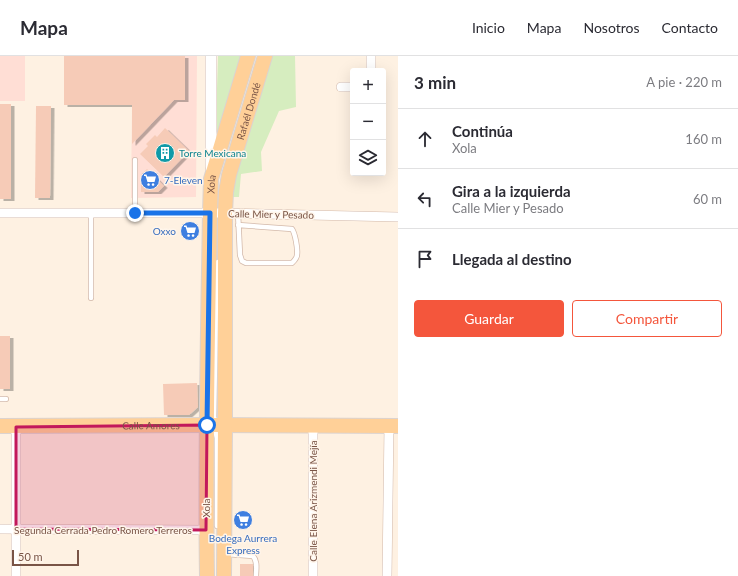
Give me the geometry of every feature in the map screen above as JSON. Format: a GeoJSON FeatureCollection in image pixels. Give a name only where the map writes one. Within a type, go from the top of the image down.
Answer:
{"type":"FeatureCollection","features":[{"type":"Feature","properties":{"kind":"main road","name":"Rafaél Dondé"},"geometry":{"type":"LineString","coordinates":[[211,179],[248,56]]}},
{"type":"Feature","properties":{"kind":"main road","name":"Rafaél Dondé"},"geometry":{"type":"LineString","coordinates":[[222,213],[229,175],[265,56]]}},
{"type":"Feature","properties":{"kind":"main road","name":"Xola"},"geometry":{"type":"LineString","coordinates":[[207,576],[212,530],[217,427],[222,213],[211,179]]}},
{"type":"Feature","properties":{"kind":"main road","name":"Calle Amores"},"geometry":{"type":"LineString","coordinates":[[0,426],[394,426]]}},
{"type":"Feature","properties":{"kind":"main road","name":"Xola"},"geometry":{"type":"LineString","coordinates":[[217,427],[224,576]]}},
{"type":"Feature","properties":{"kind":"street","name":"Xola"},"geometry":{"type":"LineString","coordinates":[[211,56],[211,179]]}},
{"type":"Feature","properties":{"kind":"street"},"geometry":{"type":"LineString","coordinates":[[371,56],[371,68]]}},
{"type":"Feature","properties":{"kind":"street"},"geometry":{"type":"LineString","coordinates":[[341,87],[350,87]]}},
{"type":"Feature","properties":{"kind":"street","name":"Calle Mier y Pesado"},"geometry":{"type":"LineString","coordinates":[[0,213],[222,213],[398,217]]}},
{"type":"Feature","properties":{"kind":"street","name":"Calle Elena Arizmendi Mejía"},"geometry":{"type":"LineString","coordinates":[[313,425],[313,576]]}},
{"type":"Feature","properties":{"kind":"street"},"geometry":{"type":"LineString","coordinates":[[388,576],[394,426]]}},
{"type":"Feature","properties":{"kind":"street"},"geometry":{"type":"LineString","coordinates":[[16,427],[16,576]]}},
{"type":"Feature","properties":{"kind":"street","name":"Segunda Cerrada Pedro Romero Terreros"},"geometry":{"type":"LineString","coordinates":[[0,529],[212,530]]}},
{"type":"Feature","properties":{"kind":"lane"},"geometry":{"type":"LineString","coordinates":[[135,160],[135,213]]}},
{"type":"Feature","properties":{"kind":"lane"},"geometry":{"type":"LineString","coordinates":[[90,298],[91,213]]}},
{"type":"Feature","properties":{"kind":"lane"},"geometry":{"type":"LineString","coordinates":[[222,213],[238,225],[292,229],[294,232],[297,255],[296,260],[292,263],[246,263],[242,260],[240,255],[238,225]]}},
{"type":"Feature","properties":{"kind":"lane"},"geometry":{"type":"LineString","coordinates":[[219,255],[223,295],[217,427],[216,295],[219,255]]}},
{"type":"Feature","properties":{"kind":"lane"},"geometry":{"type":"LineString","coordinates":[[0,399],[6,399]]}},
{"type":"Feature","properties":{"kind":"lane"},"geometry":{"type":"LineString","coordinates":[[223,554],[253,556],[256,559],[256,576]]}},
{"type":"Feature","properties":{"kind":"highlighted area"},"geometry":{"type":"Polygon","coordinates":[[[207,425],[206,530],[16,529],[16,427],[207,425]]]}},
{"type":"Feature","properties":{"kind":"shaded area"},"geometry":{"type":"Polygon","coordinates":[[[0,56],[25,56],[25,101],[0,101],[0,56]]]}},
{"type":"Feature","properties":{"kind":"shaded area"},"geometry":{"type":"Polygon","coordinates":[[[64,56],[197,56],[196,197],[131,198],[132,105],[64,105],[64,56]]]}},
{"type":"Feature","properties":{"kind":"green space"},"geometry":{"type":"Polygon","coordinates":[[[218,56],[244,56],[215,154],[218,56]]]}},
{"type":"Feature","properties":{"kind":"green space"},"geometry":{"type":"Polygon","coordinates":[[[268,56],[295,56],[296,107],[279,111],[261,152],[262,171],[241,174],[239,197],[229,197],[268,56]]]}},
{"type":"Feature","properties":{"kind":"building"},"geometry":{"type":"Polygon","coordinates":[[[64,56],[185,56],[185,100],[174,100],[132,144],[132,105],[64,105],[64,56]]]}},
{"type":"Feature","properties":{"kind":"building"},"geometry":{"type":"Polygon","coordinates":[[[0,104],[11,104],[11,199],[0,199],[0,104]]]}},
{"type":"Feature","properties":{"kind":"building"},"geometry":{"type":"Polygon","coordinates":[[[36,106],[51,106],[50,198],[35,198],[36,106]]]}},
{"type":"Feature","properties":{"kind":"building","name":"Torre Mexicana"},"geometry":{"type":"Polygon","coordinates":[[[165,128],[189,151],[164,177],[140,154],[148,146],[146,144],[155,135],[157,137],[165,128]]]}},
{"type":"Feature","properties":{"kind":"building","name":"7-Eleven"},"geometry":{"type":"Polygon","coordinates":[[[147,169],[164,186],[158,192],[141,192],[141,175],[147,169]]]}},
{"type":"Feature","properties":{"kind":"building"},"geometry":{"type":"Polygon","coordinates":[[[0,336],[10,336],[10,389],[0,389],[0,336]]]}},
{"type":"Feature","properties":{"kind":"building"},"geometry":{"type":"Polygon","coordinates":[[[197,383],[198,407],[189,415],[164,415],[163,384],[197,383]]]}},
{"type":"Feature","properties":{"kind":"building"},"geometry":{"type":"Polygon","coordinates":[[[240,564],[253,564],[253,576],[240,576],[240,564]]]}},
{"type":"Feature","properties":{"kind":"place","name":"Torre Mexicana"},"geometry":{"type":"Point","coordinates":[165,153]}},
{"type":"Feature","properties":{"kind":"place","name":"7-Eleven"},"geometry":{"type":"Point","coordinates":[150,180]}},
{"type":"Feature","properties":{"kind":"place","name":"Oxxo"},"geometry":{"type":"Point","coordinates":[190,231]}},
{"type":"Feature","properties":{"kind":"place","name":"Bodega Aurrera Express"},"geometry":{"type":"Point","coordinates":[243,520]}},
{"type":"Feature","properties":{"kind":"route"},"geometry":{"type":"LineString","coordinates":[[135,213],[210,213],[207,425]]}}]}
